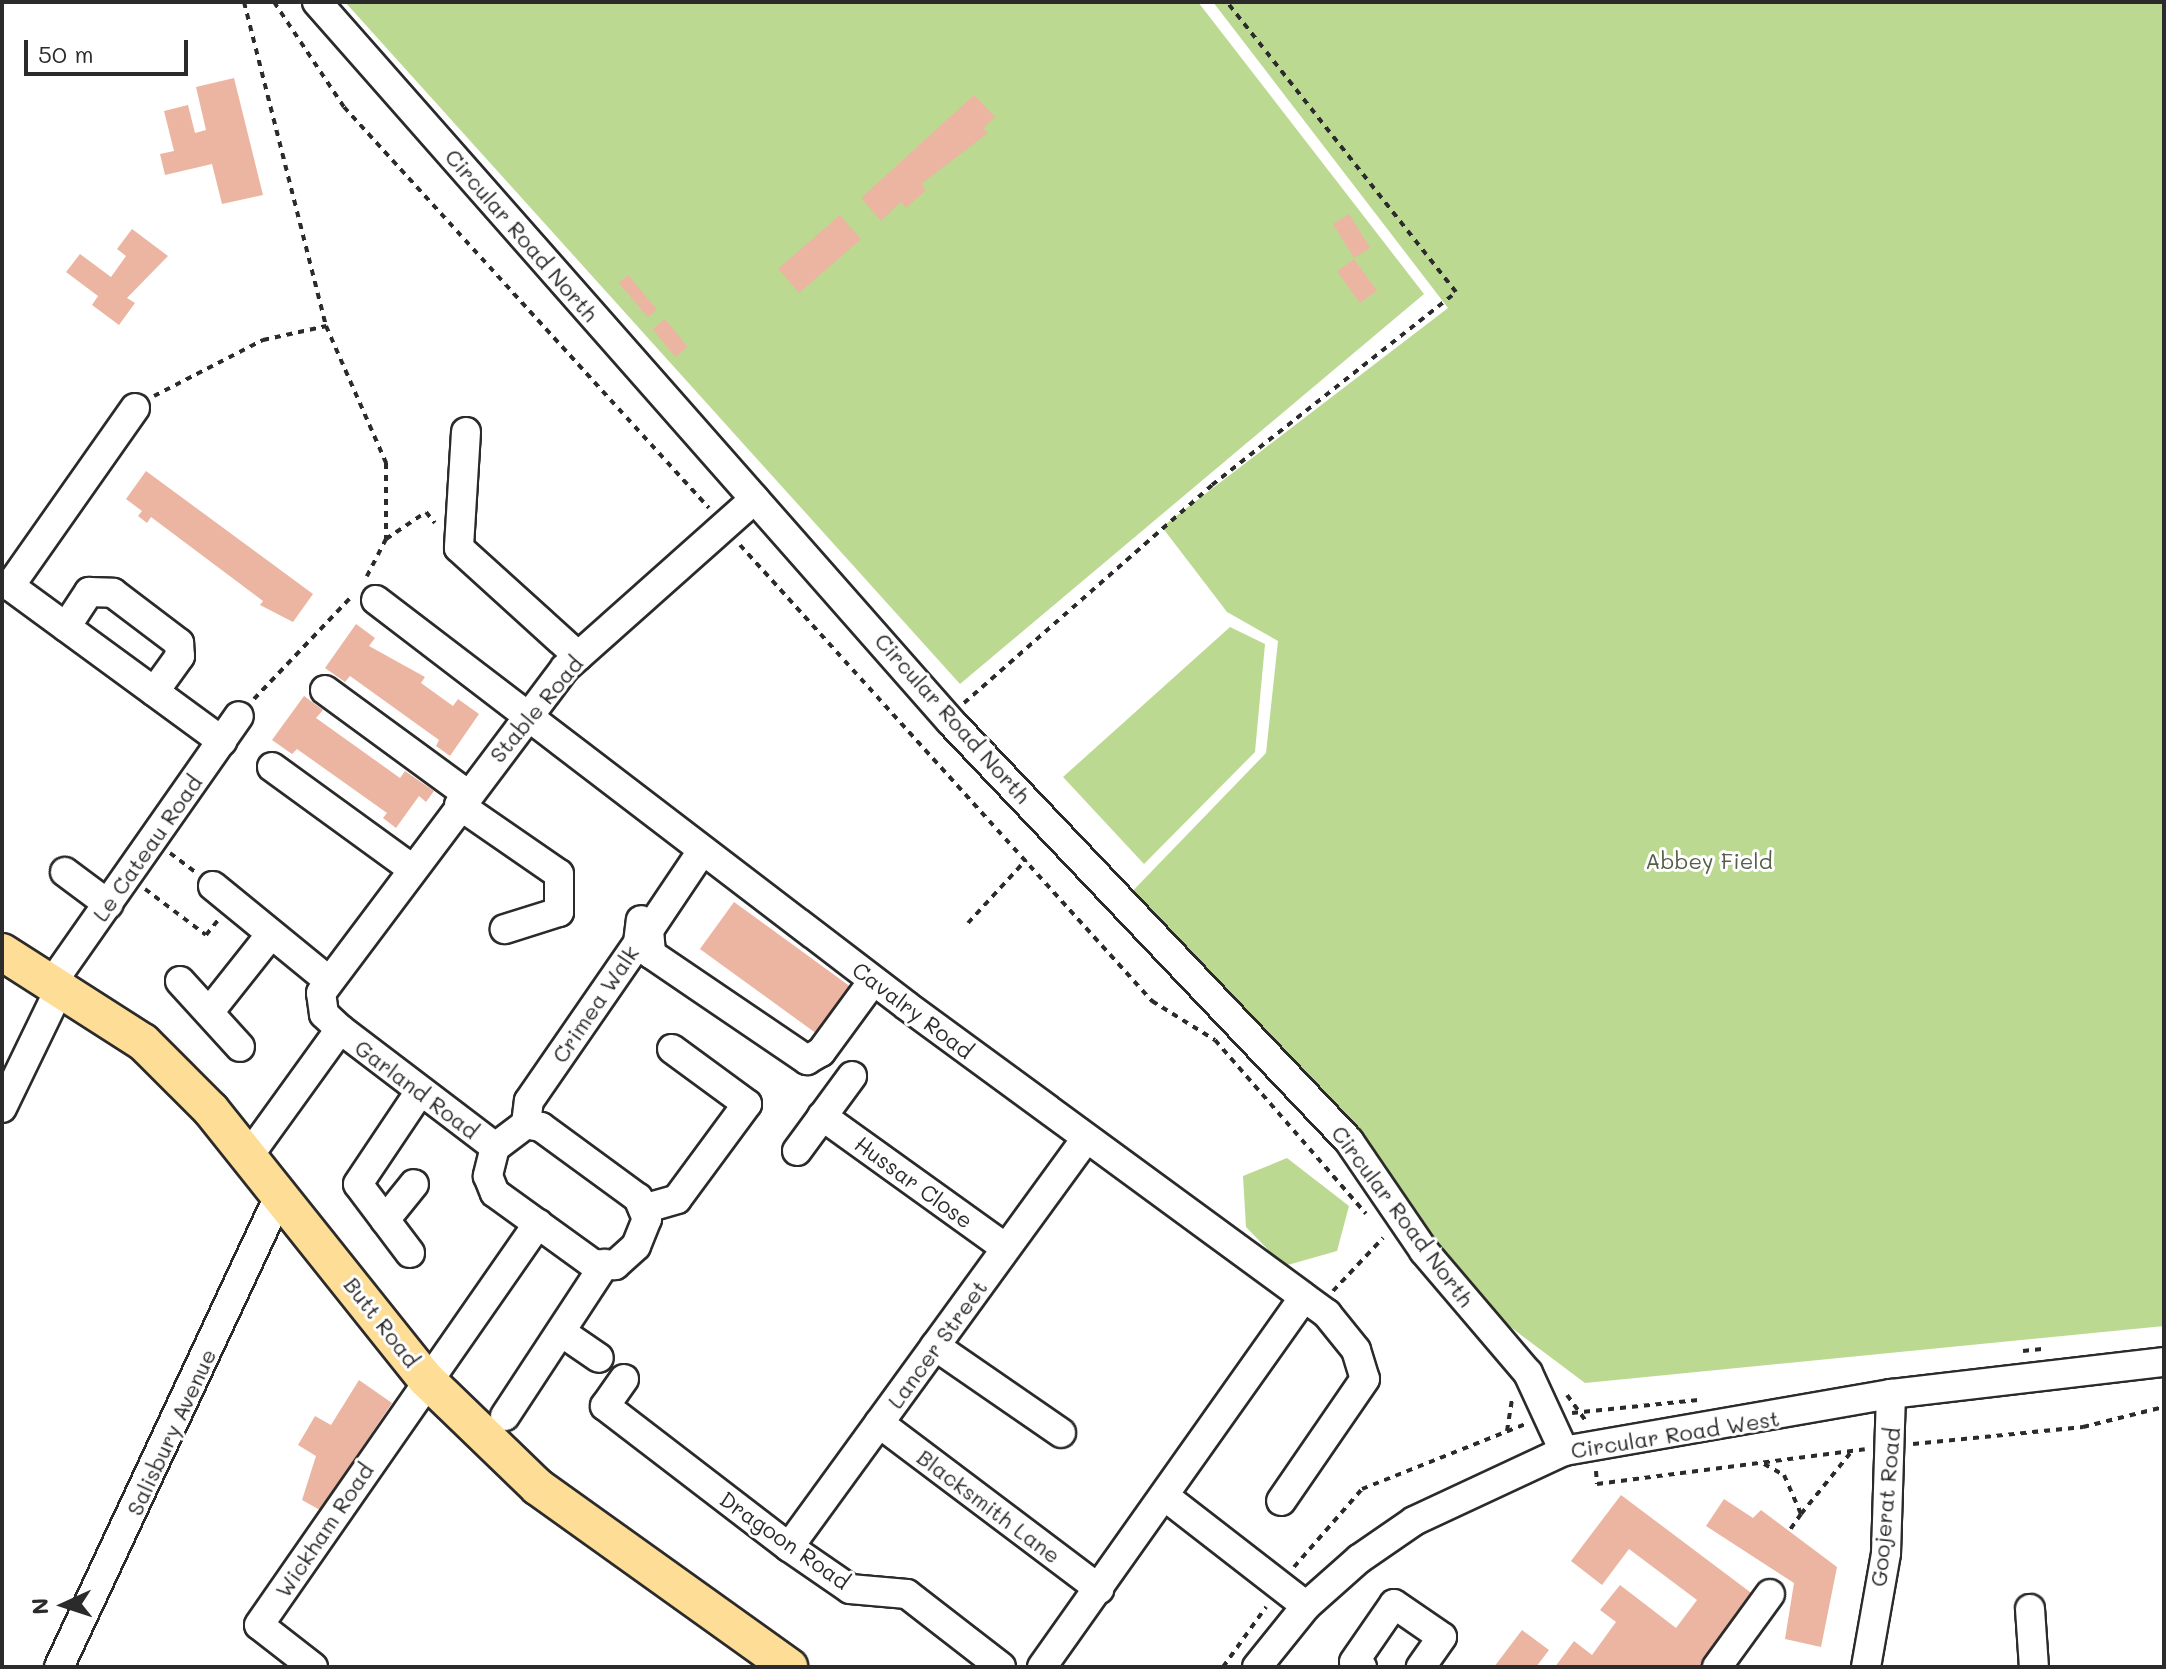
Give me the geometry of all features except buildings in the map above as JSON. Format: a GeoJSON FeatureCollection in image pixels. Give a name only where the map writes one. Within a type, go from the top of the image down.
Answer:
{"type":"FeatureCollection","features":[{"type":"Feature","properties":{"kind":"main road","name":"Butt Road"},"geometry":{"type":"LineString","coordinates":[[2,952],[58,982],[143,1042],[250,1154],[426,1379],[538,1487],[789,1667]]}},
{"type":"Feature","properties":{"kind":"street","name":"Circular Road North"},"geometry":{"type":"LineString","coordinates":[[317,2],[951,722],[1349,1141],[1424,1251],[1528,1373],[1564,1451]]}},
{"type":"Feature","properties":{"kind":"street"},"geometry":{"type":"LineString","coordinates":[[135,408],[10,586],[222,741]]}},
{"type":"Feature","properties":{"kind":"street"},"geometry":{"type":"LineString","coordinates":[[466,432],[459,548],[578,656]]}},
{"type":"Feature","properties":{"kind":"street","name":"Stable Road"},"geometry":{"type":"LineString","coordinates":[[328,980],[463,799],[578,656],[755,499]]}},
{"type":"Feature","properties":{"kind":"street"},"geometry":{"type":"LineString","coordinates":[[66,627],[89,592],[108,590],[126,602],[179,643],[180,656],[154,692]]}},
{"type":"Feature","properties":{"kind":"street","name":"Cavalry Road"},"geometry":{"type":"LineString","coordinates":[[365,591],[873,981],[1085,1140],[1316,1306],[1356,1350],[1365,1379],[1281,1501]]}},
{"type":"Feature","properties":{"kind":"street"},"geometry":{"type":"LineString","coordinates":[[325,690],[559,874],[559,912],[505,929]]}},
{"type":"Feature","properties":{"kind":"street","name":"Le Cateau Road"},"geometry":{"type":"LineString","coordinates":[[2,1108],[58,982],[108,904],[239,716]]}},
{"type":"Feature","properties":{"kind":"street"},"geometry":{"type":"LineString","coordinates":[[272,767],[411,868]]}},
{"type":"Feature","properties":{"kind":"street"},"geometry":{"type":"LineString","coordinates":[[698,848],[649,930],[651,954],[807,1060],[821,1052],[873,981]]}},
{"type":"Feature","properties":{"kind":"street","name":"Crimea Walk"},"geometry":{"type":"LineString","coordinates":[[526,1124],[529,1101],[638,943],[641,920],[698,848]]}},
{"type":"Feature","properties":{"kind":"street"},"geometry":{"type":"LineString","coordinates":[[65,872],[108,904]]}},
{"type":"Feature","properties":{"kind":"street"},"geometry":{"type":"LineString","coordinates":[[222,894],[328,980]]}},
{"type":"Feature","properties":{"kind":"street"},"geometry":{"type":"LineString","coordinates":[[210,1011],[271,934]]}},
{"type":"Feature","properties":{"kind":"street","name":"Garland Road"},"geometry":{"type":"LineString","coordinates":[[328,980],[324,1014],[419,1093],[495,1147]]}},
{"type":"Feature","properties":{"kind":"street"},"geometry":{"type":"LineString","coordinates":[[180,981],[240,1047]]}},
{"type":"Feature","properties":{"kind":"street","name":"Garland Road"},"geometry":{"type":"LineString","coordinates":[[250,1154],[340,1029]]}},
{"type":"Feature","properties":{"kind":"street"},"geometry":{"type":"LineString","coordinates":[[643,1209],[677,1199],[747,1104],[672,1049]]}},
{"type":"Feature","properties":{"kind":"street"},"geometry":{"type":"LineString","coordinates":[[797,1151],[852,1076]]}},
{"type":"Feature","properties":{"kind":"street"},"geometry":{"type":"LineString","coordinates":[[410,1253],[358,1184],[419,1093]]}},
{"type":"Feature","properties":{"kind":"street","name":"Hussar Close"},"geometry":{"type":"LineString","coordinates":[[822,1116],[1006,1248]]}},
{"type":"Feature","properties":{"kind":"street"},"geometry":{"type":"LineString","coordinates":[[505,1416],[564,1334],[605,1264],[636,1246],[647,1219],[643,1209],[589,1162],[526,1124]]}},
{"type":"Feature","properties":{"kind":"street","name":"Garland Road"},"geometry":{"type":"LineString","coordinates":[[526,1124],[495,1147],[488,1176],[495,1193],[593,1264],[605,1264]]}},
{"type":"Feature","properties":{"kind":"street","name":"Lancer Street"},"geometry":{"type":"LineString","coordinates":[[789,1547],[1085,1140]]}},
{"type":"Feature","properties":{"kind":"street"},"geometry":{"type":"LineString","coordinates":[[385,1220],[414,1184]]}},
{"type":"Feature","properties":{"kind":"street","name":"Salisbury Avenue"},"geometry":{"type":"LineString","coordinates":[[59,1667],[280,1194]]}},
{"type":"Feature","properties":{"kind":"street"},"geometry":{"type":"LineString","coordinates":[[426,1379],[538,1224]]}},
{"type":"Feature","properties":{"kind":"street"},"geometry":{"type":"LineString","coordinates":[[1042,1667],[1167,1498],[1316,1306]]}},
{"type":"Feature","properties":{"kind":"street"},"geometry":{"type":"LineString","coordinates":[[564,1334],[599,1358]]}},
{"type":"Feature","properties":{"kind":"street"},"geometry":{"type":"LineString","coordinates":[[935,1346],[1061,1433]]}},
{"type":"Feature","properties":{"kind":"street","name":"Circular Road West"},"geometry":{"type":"LineString","coordinates":[[1257,1667],[1306,1606],[1414,1521],[1564,1451],[1595,1451],[1891,1394],[2164,1362]]}},
{"type":"Feature","properties":{"kind":"street","name":"Wickham Road"},"geometry":{"type":"LineString","coordinates":[[313,1667],[259,1625],[426,1379]]}},
{"type":"Feature","properties":{"kind":"street","name":"Dragoon Road"},"geometry":{"type":"LineString","coordinates":[[624,1379],[605,1406],[789,1547],[850,1589],[907,1594],[1001,1667]]}},
{"type":"Feature","properties":{"kind":"street","name":"Goojerat Road"},"geometry":{"type":"LineString","coordinates":[[1866,1667],[1895,1446],[1891,1394]]}},
{"type":"Feature","properties":{"kind":"street","name":"Blacksmith Lane"},"geometry":{"type":"LineString","coordinates":[[879,1423],[1099,1589]]}},
{"type":"Feature","properties":{"kind":"street"},"geometry":{"type":"LineString","coordinates":[[1167,1498],[1306,1606]]}},
{"type":"Feature","properties":{"kind":"street"},"geometry":{"type":"LineString","coordinates":[[1717,1667],[1770,1594]]}},
{"type":"Feature","properties":{"kind":"street"},"geometry":{"type":"LineString","coordinates":[[1362,1667],[1354,1662],[1394,1604],[1442,1637],[1421,1667]]}},
{"type":"Feature","properties":{"kind":"street"},"geometry":{"type":"LineString","coordinates":[[2030,1609],[2034,1667]]}},
{"type":"Feature","properties":{"kind":"path"},"geometry":{"type":"LineString","coordinates":[[239,716],[365,591],[386,539],[386,463],[326,326],[244,2]]}},
{"type":"Feature","properties":{"kind":"path"},"geometry":{"type":"LineString","coordinates":[[274,2],[344,107],[1152,1001],[1215,1040],[1314,1147],[1390,1248]]}},
{"type":"Feature","properties":{"kind":"path"},"geometry":{"type":"LineString","coordinates":[[962,705],[1212,485],[1456,292],[1227,2]]}},
{"type":"Feature","properties":{"kind":"path"},"geometry":{"type":"LineString","coordinates":[[135,408],[263,340],[326,326]]}},
{"type":"Feature","properties":{"kind":"path"},"geometry":{"type":"LineString","coordinates":[[386,539],[426,512],[459,548]]}},
{"type":"Feature","properties":{"kind":"path"},"geometry":{"type":"LineString","coordinates":[[128,875],[206,935],[222,894],[153,839]]}},
{"type":"Feature","properties":{"kind":"path"},"geometry":{"type":"LineString","coordinates":[[968,923],[1026,860]]}},
{"type":"Feature","properties":{"kind":"path"},"geometry":{"type":"LineString","coordinates":[[1316,1306],[1383,1238]]}},
{"type":"Feature","properties":{"kind":"path"},"geometry":{"type":"LineString","coordinates":[[1507,1431],[1513,1388]]}},
{"type":"Feature","properties":{"kind":"path"},"geometry":{"type":"LineString","coordinates":[[1597,1484],[1852,1451],[2083,1427],[2164,1407]]}},
{"type":"Feature","properties":{"kind":"path"},"geometry":{"type":"LineString","coordinates":[[1789,1531],[1852,1451]]}},
{"type":"Feature","properties":{"kind":"path"},"geometry":{"type":"LineString","coordinates":[[1758,1463],[1784,1475],[1801,1514]]}},
{"type":"Feature","properties":{"kind":"green space"},"geometry":{"type":"Polygon","coordinates":[[[345,2],[1198,2],[1424,294],[960,684],[345,2]]]}},
{"type":"Feature","properties":{"kind":"green space","name":"Abbey Field"},"geometry":{"type":"Polygon","coordinates":[[[1213,2],[2164,2],[2164,1326],[1585,1383],[1448,1280],[1122,902],[1266,753],[1278,641],[1227,612],[1162,527],[1448,308],[1213,2]]]}},
{"type":"Feature","properties":{"kind":"green space"},"geometry":{"type":"Polygon","coordinates":[[[1230,627],[1265,644],[1255,752],[1144,864],[1063,777],[1230,627]]]}},
{"type":"Feature","properties":{"kind":"green space"},"geometry":{"type":"Polygon","coordinates":[[[1287,1158],[1349,1206],[1337,1251],[1284,1266],[1246,1227],[1243,1176],[1287,1158]]]}}]}
